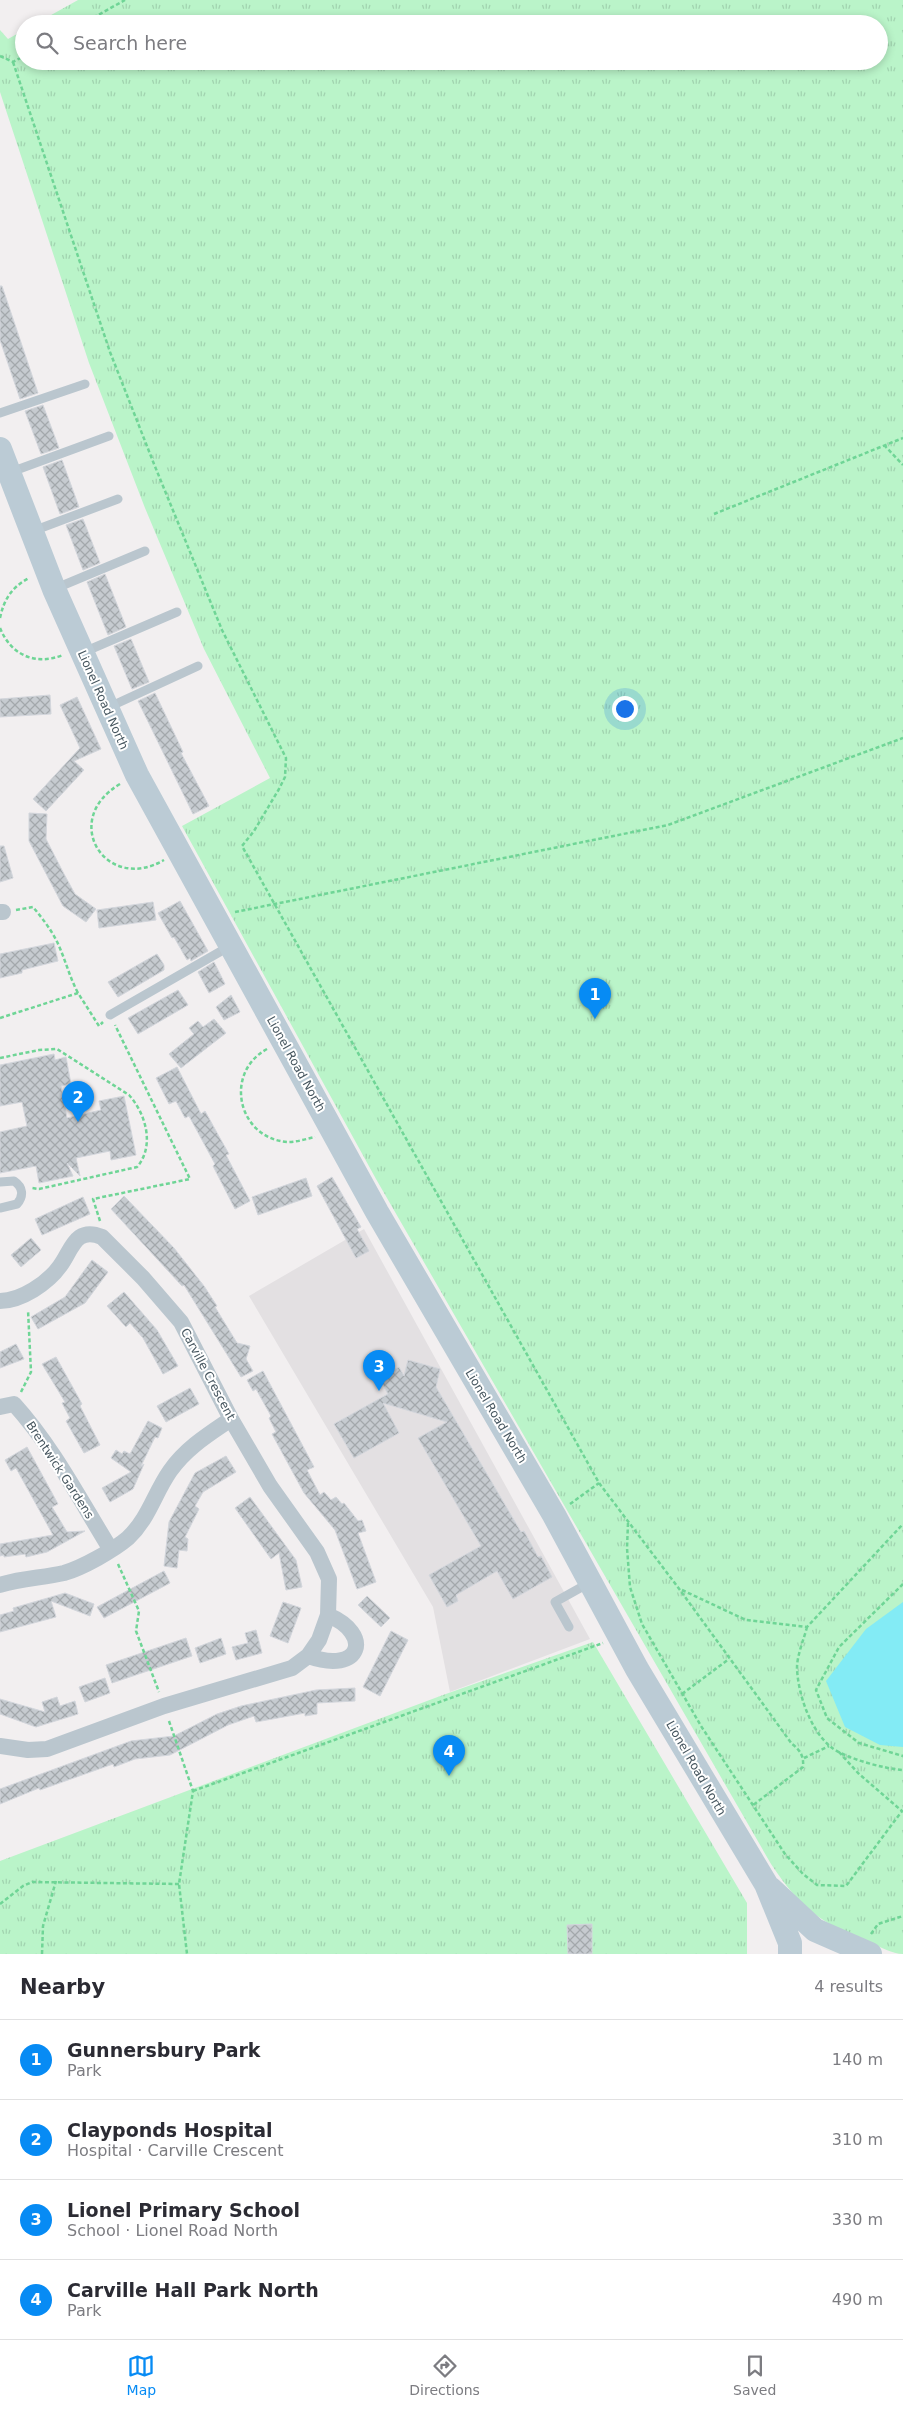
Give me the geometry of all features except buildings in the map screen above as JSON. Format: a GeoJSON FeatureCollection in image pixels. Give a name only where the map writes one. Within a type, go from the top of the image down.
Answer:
{"type":"FeatureCollection","features":[{"type":"Feature","properties":{"kind":"street","name":"Lionel Road North"},"geometry":{"type":"LineString","coordinates":[[0,449],[4,474],[31,532],[80,650],[137,775],[377,1212],[554,1515],[618,1634],[766,1884],[790,1948]]}},
{"type":"Feature","properties":{"kind":"street"},"geometry":{"type":"LineString","coordinates":[[0,1301],[7,1301],[27,1292],[50,1278],[61,1265],[72,1243],[79,1237],[95,1234]]}},
{"type":"Feature","properties":{"kind":"street","name":"Carville Crescent"},"geometry":{"type":"LineString","coordinates":[[0,1746],[28,1750],[47,1748],[164,1706],[292,1668],[308,1656],[320,1640],[328,1615],[329,1579],[318,1552],[270,1486],[231,1419],[181,1322],[143,1278],[108,1242],[95,1234]]}},
{"type":"Feature","properties":{"kind":"street","name":"Brentwick Gardens"},"geometry":{"type":"LineString","coordinates":[[7,1405],[47,1445],[111,1550]]}},
{"type":"Feature","properties":{"kind":"street"},"geometry":{"type":"LineString","coordinates":[[0,1585],[65,1572],[111,1550],[127,1538],[146,1518],[166,1477],[189,1449],[231,1419]]}},
{"type":"Feature","properties":{"kind":"street"},"geometry":{"type":"LineString","coordinates":[[308,1656],[323,1661],[343,1661],[351,1658],[355,1651],[356,1642],[352,1632],[341,1620],[328,1615]]}},
{"type":"Feature","properties":{"kind":"street","name":"Lionel Road North"},"geometry":{"type":"LineString","coordinates":[[766,1884],[815,1930],[862,1951]]}},
{"type":"Feature","properties":{"kind":"street"},"geometry":{"type":"LineString","coordinates":[[790,1948],[791,1935],[797,1929],[815,1930]]}},
{"type":"Feature","properties":{"kind":"lane"},"geometry":{"type":"LineString","coordinates":[[0,412],[84,384]]}},
{"type":"Feature","properties":{"kind":"lane"},"geometry":{"type":"LineString","coordinates":[[4,474],[109,436]]}},
{"type":"Feature","properties":{"kind":"lane"},"geometry":{"type":"LineString","coordinates":[[31,532],[118,499]]}},
{"type":"Feature","properties":{"kind":"lane"},"geometry":{"type":"LineString","coordinates":[[50,579],[145,551]]}},
{"type":"Feature","properties":{"kind":"lane"},"geometry":{"type":"LineString","coordinates":[[80,650],[177,612]]}},
{"type":"Feature","properties":{"kind":"lane"},"geometry":{"type":"LineString","coordinates":[[106,708],[198,666]]}},
{"type":"Feature","properties":{"kind":"lane"},"geometry":{"type":"LineString","coordinates":[[110,1015],[230,946]]}},
{"type":"Feature","properties":{"kind":"lane"},"geometry":{"type":"LineString","coordinates":[[0,1182],[14,1181],[22,1192],[21,1199],[17,1204],[0,1208]]}},
{"type":"Feature","properties":{"kind":"lane"},"geometry":{"type":"LineString","coordinates":[[568,1627],[555,1602],[590,1583]]}},
{"type":"Feature","properties":{"kind":"path"},"geometry":{"type":"LineString","coordinates":[[98,15],[125,0]]}},
{"type":"Feature","properties":{"kind":"path"},"geometry":{"type":"LineString","coordinates":[[0,56],[13,62],[15,68]]}},
{"type":"Feature","properties":{"kind":"path"},"geometry":{"type":"LineString","coordinates":[[16,70],[110,352],[222,630],[286,758],[285,777],[254,831],[242,846],[599,1483],[804,1758],[803,1767],[752,1806]]}},
{"type":"Feature","properties":{"kind":"path"},"geometry":{"type":"LineString","coordinates":[[714,514],[903,438]]}},
{"type":"Feature","properties":{"kind":"path"},"geometry":{"type":"LineString","coordinates":[[884,445],[903,465]]}},
{"type":"Feature","properties":{"kind":"path"},"geometry":{"type":"LineString","coordinates":[[0,618],[6,598],[14,587],[50,579]]}},
{"type":"Feature","properties":{"kind":"path"},"geometry":{"type":"LineString","coordinates":[[0,628],[11,648],[33,659],[55,658],[80,650]]}},
{"type":"Feature","properties":{"kind":"path"},"geometry":{"type":"LineString","coordinates":[[214,917],[668,824],[903,738]]}},
{"type":"Feature","properties":{"kind":"path"},"geometry":{"type":"LineString","coordinates":[[137,775],[110,791],[95,807],[90,829],[97,849],[114,865],[137,870],[148,868],[179,852]]}},
{"type":"Feature","properties":{"kind":"path"},"geometry":{"type":"LineString","coordinates":[[1,912],[33,907],[59,946],[71,981],[99,1026],[110,1015],[190,1179],[93,1199],[100,1220],[95,1234]]}},
{"type":"Feature","properties":{"kind":"path"},"geometry":{"type":"LineString","coordinates":[[0,1018],[78,993]]}},
{"type":"Feature","properties":{"kind":"path"},"geometry":{"type":"LineString","coordinates":[[284,1040],[252,1059],[246,1068],[240,1093],[248,1118],[267,1136],[289,1142],[315,1137],[332,1128]]}},
{"type":"Feature","properties":{"kind":"path"},"geometry":{"type":"LineString","coordinates":[[0,1058],[39,1050],[57,1049],[129,1095],[138,1105],[147,1129],[145,1147],[138,1167],[39,1189],[32,1188],[28,1184]]}},
{"type":"Feature","properties":{"kind":"path"},"geometry":{"type":"LineString","coordinates":[[7,1405],[32,1372],[32,1339],[27,1292]]}},
{"type":"Feature","properties":{"kind":"path"},"geometry":{"type":"LineString","coordinates":[[554,1515],[599,1483]]}},
{"type":"Feature","properties":{"kind":"path"},"geometry":{"type":"LineString","coordinates":[[628,1521],[627,1548],[630,1587],[642,1624],[682,1694],[752,1806],[785,1854],[803,1874],[817,1885],[846,1886],[902,1812],[858,1774],[837,1750]]}},
{"type":"Feature","properties":{"kind":"path"},"geometry":{"type":"LineString","coordinates":[[903,1524],[807,1627],[797,1667],[802,1699],[820,1737],[829,1746],[884,1768],[903,1770]]}},
{"type":"Feature","properties":{"kind":"path"},"geometry":{"type":"LineString","coordinates":[[111,1550],[139,1611],[136,1631],[193,1791],[179,1884],[187,1954]]}},
{"type":"Feature","properties":{"kind":"path"},"geometry":{"type":"LineString","coordinates":[[903,1584],[839,1647],[816,1690],[827,1718],[858,1743],[903,1756]]}},
{"type":"Feature","properties":{"kind":"path"},"geometry":{"type":"LineString","coordinates":[[680,1590],[746,1620],[807,1627]]}},
{"type":"Feature","properties":{"kind":"path"},"geometry":{"type":"LineString","coordinates":[[193,1791],[596,1647],[618,1634]]}},
{"type":"Feature","properties":{"kind":"path"},"geometry":{"type":"LineString","coordinates":[[682,1694],[730,1659]]}},
{"type":"Feature","properties":{"kind":"path"},"geometry":{"type":"LineString","coordinates":[[804,1758],[829,1746]]}},
{"type":"Feature","properties":{"kind":"path"},"geometry":{"type":"LineString","coordinates":[[0,1904],[23,1886],[32,1882],[118,1885],[179,1884]]}},
{"type":"Feature","properties":{"kind":"path"},"geometry":{"type":"LineString","coordinates":[[42,1954],[43,1926],[56,1882]]}},
{"type":"Feature","properties":{"kind":"path"},"geometry":{"type":"LineString","coordinates":[[862,1951],[866,1941],[878,1924],[903,1916]]}},
{"type":"Feature","properties":{"kind":"shaded area"},"geometry":{"type":"Polygon","coordinates":[[[364,1229],[590,1639],[450,1692],[433,1607],[249,1296],[364,1229]]]}},
{"type":"Feature","properties":{"kind":"green space"},"geometry":{"type":"Polygon","coordinates":[[[78,0],[903,0],[903,1954],[895,1953],[853,1936],[813,1913],[792,1893],[771,1864],[376,1179],[182,826],[270,778],[204,649],[145,508],[89,363],[0,92],[0,30],[8,39],[15,35],[15,70],[888,70],[888,15],[51,15],[78,0]]]}},
{"type":"Feature","properties":{"kind":"green space"},"geometry":{"type":"Polygon","coordinates":[[[593,1642],[747,1903],[747,1954],[0,1954],[0,1861],[443,1695],[593,1642]]]}},
{"type":"Feature","properties":{"kind":"water"},"geometry":{"type":"Polygon","coordinates":[[[903,1602],[903,1747],[880,1745],[845,1727],[826,1681],[866,1629],[903,1602]]]}},
{"type":"Feature","properties":{"kind":"place","name":"Gunnersbury Park"},"geometry":{"type":"Point","coordinates":[595,1019]}},
{"type":"Feature","properties":{"kind":"place","name":"Clayponds Hospital"},"geometry":{"type":"Point","coordinates":[78,1122]}},
{"type":"Feature","properties":{"kind":"place","name":"Lionel Primary School"},"geometry":{"type":"Point","coordinates":[379,1391]}},
{"type":"Feature","properties":{"kind":"place","name":"Carville Hall Park North"},"geometry":{"type":"Point","coordinates":[449,1776]}}]}
